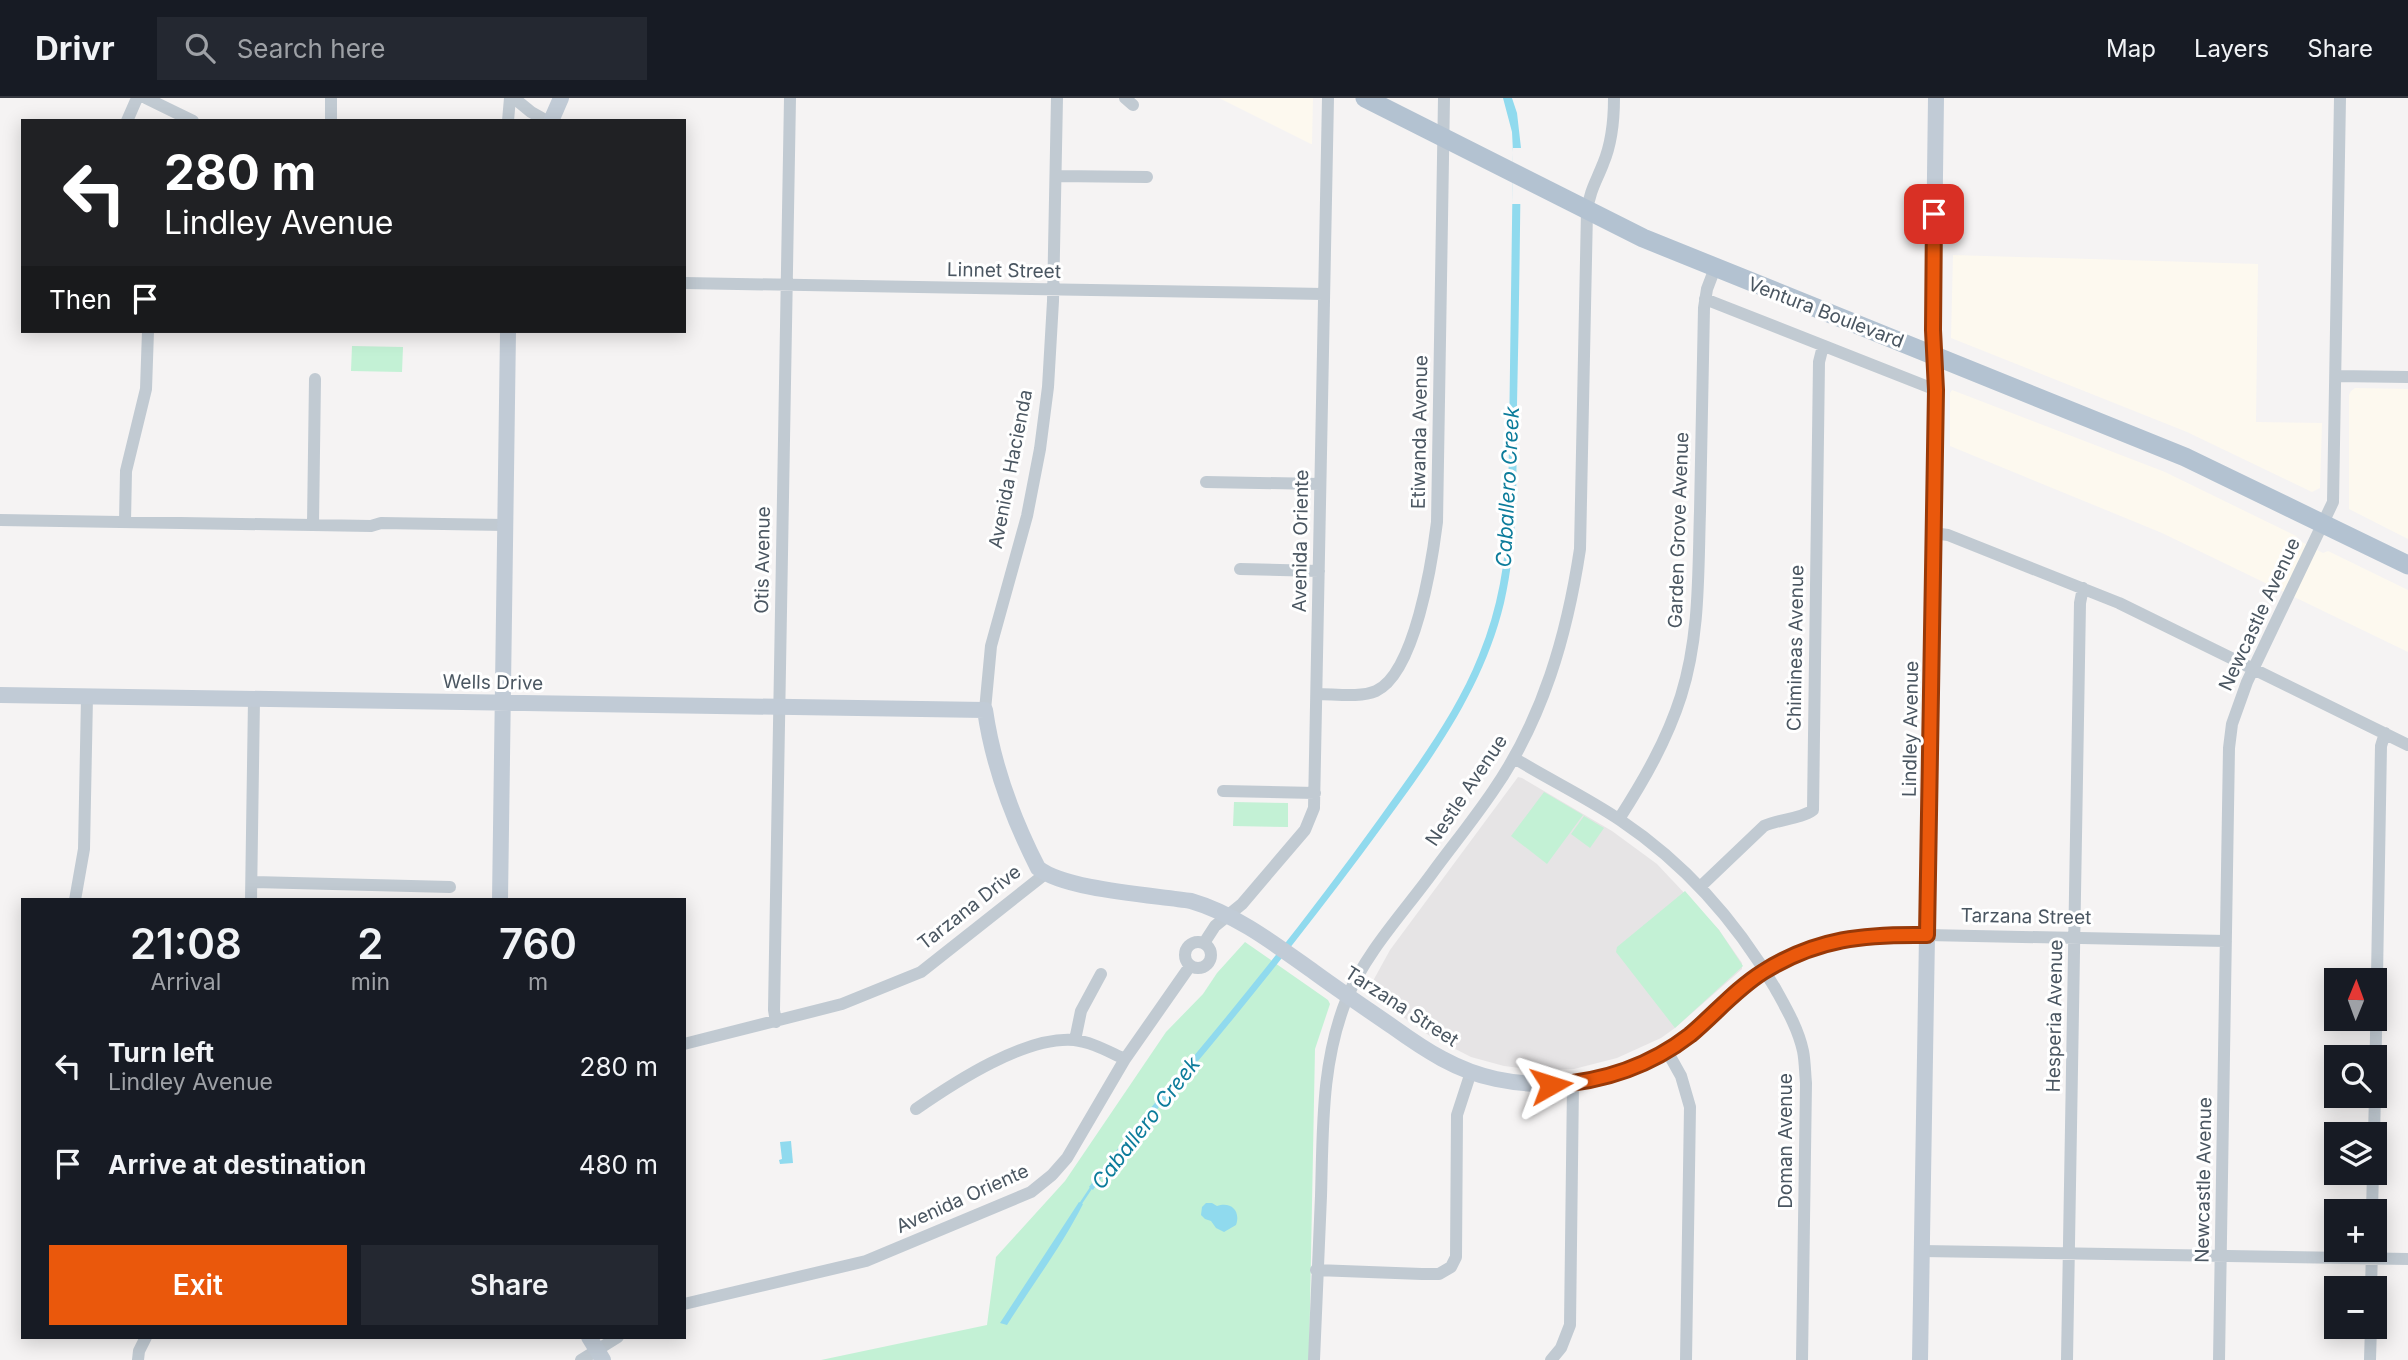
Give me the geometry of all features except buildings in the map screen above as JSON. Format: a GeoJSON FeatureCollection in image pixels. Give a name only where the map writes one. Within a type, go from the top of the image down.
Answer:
{"type":"FeatureCollection","features":[{"type":"Feature","properties":{"kind":"main road","name":"Ventura Boulevard"},"geometry":{"type":"LineString","coordinates":[[1365,98],[1643,238],[2185,457],[2408,565]]}},
{"type":"Feature","properties":{"kind":"street"},"geometry":{"type":"LineString","coordinates":[[128,119],[137,98]]}},
{"type":"Feature","properties":{"kind":"street"},"geometry":{"type":"LineString","coordinates":[[146,98],[189,119]]}},
{"type":"Feature","properties":{"kind":"street"},"geometry":{"type":"LineString","coordinates":[[331,98],[331,119]]}},
{"type":"Feature","properties":{"kind":"street"},"geometry":{"type":"LineString","coordinates":[[508,119],[512,98],[531,113],[544,119]]}},
{"type":"Feature","properties":{"kind":"street"},"geometry":{"type":"LineString","coordinates":[[550,119],[561,98]]}},
{"type":"Feature","properties":{"kind":"street","name":"Otis Avenue"},"geometry":{"type":"LineString","coordinates":[[775,1022],[778,706],[790,98]]}},
{"type":"Feature","properties":{"kind":"street","name":"Avenida Hacienda"},"geometry":{"type":"LineString","coordinates":[[1045,874],[1038,868],[1007,800],[996,767],[985,710],[991,646],[1027,516],[1040,449],[1050,361],[1057,98]]}},
{"type":"Feature","properties":{"kind":"street","name":"Avenida Oriente"},"geometry":{"type":"LineString","coordinates":[[1204,943],[1215,926],[1241,904],[1305,830],[1314,808],[1328,98]]}},
{"type":"Feature","properties":{"kind":"street","name":"Etiwanda Avenue"},"geometry":{"type":"LineString","coordinates":[[1317,694],[1363,694],[1375,691],[1387,684],[1396,674],[1419,616],[1432,563],[1437,522],[1444,98]]}},
{"type":"Feature","properties":{"kind":"street","name":"Nestle Avenue"},"geometry":{"type":"LineString","coordinates":[[1314,1360],[1324,1093],[1332,1046],[1348,996],[1370,957],[1494,791],[1514,758],[1544,696],[1573,597],[1580,550],[1587,211],[1590,191],[1608,149],[1614,98]]}},
{"type":"Feature","properties":{"kind":"street","name":"Lindley Avenue"},"geometry":{"type":"LineString","coordinates":[[1920,1360],[1936,390],[1936,98]]}},
{"type":"Feature","properties":{"kind":"street","name":"Newcastle Avenue"},"geometry":{"type":"LineString","coordinates":[[2219,1360],[2229,748],[2232,724],[2253,668],[2324,523],[2333,496],[2340,98]]}},
{"type":"Feature","properties":{"kind":"street"},"geometry":{"type":"LineString","coordinates":[[1056,176],[1147,177]]}},
{"type":"Feature","properties":{"kind":"street","name":"Garden Grove Avenue"},"geometry":{"type":"LineString","coordinates":[[1619,819],[1647,774],[1667,734],[1681,696],[1692,651],[1698,599],[1705,299],[1715,268]]}},
{"type":"Feature","properties":{"kind":"street","name":"Linnet Street"},"geometry":{"type":"LineString","coordinates":[[686,283],[1323,295]]}},
{"type":"Feature","properties":{"kind":"street","name":"Ventura Boulevard"},"geometry":{"type":"LineString","coordinates":[[1705,299],[1936,390]]}},
{"type":"Feature","properties":{"kind":"street"},"geometry":{"type":"LineString","coordinates":[[125,522],[127,463],[146,389],[148,333]]}},
{"type":"Feature","properties":{"kind":"street"},"geometry":{"type":"LineString","coordinates":[[500,898],[508,333]]}},
{"type":"Feature","properties":{"kind":"street","name":"Chimineas Avenue"},"geometry":{"type":"LineString","coordinates":[[1700,887],[1764,825],[1808,814],[1813,810],[1819,362],[1823,346]]}},
{"type":"Feature","properties":{"kind":"street"},"geometry":{"type":"LineString","coordinates":[[2336,376],[2408,377]]}},
{"type":"Feature","properties":{"kind":"street"},"geometry":{"type":"LineString","coordinates":[[313,524],[315,379]]}},
{"type":"Feature","properties":{"kind":"street"},"geometry":{"type":"LineString","coordinates":[[1206,482],[1238,489],[1321,484]]}},
{"type":"Feature","properties":{"kind":"street"},"geometry":{"type":"LineString","coordinates":[[0,520],[505,525]]}},
{"type":"Feature","properties":{"kind":"street"},"geometry":{"type":"LineString","coordinates":[[1933,533],[1948,535],[2119,603],[2408,745]]}},
{"type":"Feature","properties":{"kind":"street"},"geometry":{"type":"LineString","coordinates":[[1240,569],[1319,571]]}},
{"type":"Feature","properties":{"kind":"street","name":"Hesperia Avenue"},"geometry":{"type":"LineString","coordinates":[[2067,1360],[2080,603],[2083,589]]}},
{"type":"Feature","properties":{"kind":"street","name":"Wells Drive"},"geometry":{"type":"LineString","coordinates":[[0,695],[985,710]]}},
{"type":"Feature","properties":{"kind":"street"},"geometry":{"type":"LineString","coordinates":[[75,898],[84,849],[87,697]]}},
{"type":"Feature","properties":{"kind":"street"},"geometry":{"type":"LineString","coordinates":[[251,898],[254,699]]}},
{"type":"Feature","properties":{"kind":"street"},"geometry":{"type":"LineString","coordinates":[[2376,1045],[2381,746],[2385,733]]}},
{"type":"Feature","properties":{"kind":"street","name":"Doman Avenue"},"geometry":{"type":"LineString","coordinates":[[1514,758],[1619,819],[1663,851],[1729,920],[1765,971],[1791,1015],[1803,1051],[1806,1083],[1802,1360]]}},
{"type":"Feature","properties":{"kind":"street"},"geometry":{"type":"LineString","coordinates":[[1223,791],[1315,793]]}},
{"type":"Feature","properties":{"kind":"street","name":"Tarzana Drive"},"geometry":{"type":"LineString","coordinates":[[686,1044],[842,1004],[921,972],[1045,874],[1077,885],[1191,901],[1228,916],[1277,946]]}},
{"type":"Feature","properties":{"kind":"street"},"geometry":{"type":"LineString","coordinates":[[251,882],[450,887]]}},
{"type":"Feature","properties":{"kind":"street","name":"Tarzana Street"},"geometry":{"type":"LineString","coordinates":[[1277,946],[1421,1047],[1471,1072],[1527,1084],[1573,1083],[1619,1073],[1642,1064],[1667,1051],[1690,1034],[1765,971],[1829,942],[1868,935],[2226,941]]}},
{"type":"Feature","properties":{"kind":"street","name":"Avenida Oriente"},"geometry":{"type":"LineString","coordinates":[[1192,943],[1204,943],[1210,949],[1209,962],[1198,968],[1190,966],[1185,960],[1186,948],[1192,943]]}},
{"type":"Feature","properties":{"kind":"street","name":"Avenida Oriente"},"geometry":{"type":"LineString","coordinates":[[686,1304],[866,1261],[1031,1192],[1067,1158],[1125,1059],[1190,966]]}},
{"type":"Feature","properties":{"kind":"street"},"geometry":{"type":"LineString","coordinates":[[1075,1040],[1081,1010],[1101,974]]}},
{"type":"Feature","properties":{"kind":"street"},"geometry":{"type":"LineString","coordinates":[[916,1110],[957,1081],[1028,1047],[1050,1041],[1075,1040],[1089,1043],[1125,1059]]}},
{"type":"Feature","properties":{"kind":"street"},"geometry":{"type":"LineString","coordinates":[[1667,1051],[1681,1076],[1690,1107],[1686,1360]]}},
{"type":"Feature","properties":{"kind":"street"},"geometry":{"type":"LineString","coordinates":[[1316,1270],[1438,1274],[1451,1268],[1456,1257],[1457,1115],[1471,1072]]}},
{"type":"Feature","properties":{"kind":"street"},"geometry":{"type":"LineString","coordinates":[[1551,1360],[1560,1348],[1570,1325],[1573,1083]]}},
{"type":"Feature","properties":{"kind":"street"},"geometry":{"type":"LineString","coordinates":[[1922,1251],[2221,1257],[2324,1255]]}},
{"type":"Feature","properties":{"kind":"street"},"geometry":{"type":"LineString","coordinates":[[2387,1256],[2408,1259]]}},
{"type":"Feature","properties":{"kind":"street"},"geometry":{"type":"LineString","coordinates":[[138,1360],[145,1339]]}},
{"type":"Feature","properties":{"kind":"street"},"geometry":{"type":"LineString","coordinates":[[581,1360],[614,1339]]}},
{"type":"Feature","properties":{"kind":"street"},"geometry":{"type":"LineString","coordinates":[[2370,1360],[2371,1339]]}},
{"type":"Feature","properties":{"kind":"shaded area"},"geometry":{"type":"Polygon","coordinates":[[[1219,98],[1313,98],[1312,144],[1311,144],[1219,98]]]}},
{"type":"Feature","properties":{"kind":"shaded area"},"geometry":{"type":"Polygon","coordinates":[[[1953,255],[2258,264],[2256,422],[2322,423],[2320,488],[2312,492],[2187,432],[1951,338],[1953,255]]]}},
{"type":"Feature","properties":{"kind":"shaded area"},"geometry":{"type":"Polygon","coordinates":[[[2355,388],[2408,389],[2408,539],[2349,509],[2349,395],[2355,388]]]}},
{"type":"Feature","properties":{"kind":"shaded area"},"geometry":{"type":"Polygon","coordinates":[[[1952,390],[2165,472],[2296,536],[2323,553],[2328,551],[2408,590],[2408,652],[2162,533],[1950,446],[1952,390]]]}},
{"type":"Feature","properties":{"kind":"shaded area"},"geometry":{"type":"Polygon","coordinates":[[[1518,777],[1612,831],[1657,864],[1719,930],[1742,963],[1742,969],[1675,1028],[1661,1038],[1617,1058],[1574,1069],[1536,1070],[1504,1066],[1471,1057],[1430,1036],[1369,993],[1368,990],[1390,950],[1518,777]]]}},
{"type":"Feature","properties":{"kind":"green space"},"geometry":{"type":"Polygon","coordinates":[[[352,346],[403,347],[402,372],[351,371],[352,346]]]}},
{"type":"Feature","properties":{"kind":"green space"},"geometry":{"type":"Polygon","coordinates":[[[1544,792],[1583,815],[1547,864],[1511,836],[1544,792]]]}},
{"type":"Feature","properties":{"kind":"green space"},"geometry":{"type":"Polygon","coordinates":[[[1234,802],[1288,803],[1288,827],[1233,826],[1234,802]]]}},
{"type":"Feature","properties":{"kind":"green space"},"geometry":{"type":"Polygon","coordinates":[[[1584,816],[1604,828],[1590,848],[1571,834],[1584,816]]]}},
{"type":"Feature","properties":{"kind":"green space"},"geometry":{"type":"Polygon","coordinates":[[[1685,891],[1719,930],[1743,966],[1675,1028],[1616,952],[1617,947],[1685,891]]]}},
{"type":"Feature","properties":{"kind":"green space"},"geometry":{"type":"Polygon","coordinates":[[[1245,942],[1330,1004],[1315,1049],[1309,1360],[821,1360],[987,1325],[996,1257],[1065,1181],[1166,1032],[1203,994],[1217,973],[1245,942]]]}},
{"type":"Feature","properties":{"kind":"water"},"geometry":{"type":"Polygon","coordinates":[[[1503,98],[1512,98],[1517,113],[1521,148],[1516,479],[1509,579],[1494,638],[1464,704],[1405,795],[1273,969],[1118,1154],[1093,1190],[1089,1187],[1113,1155],[1286,942],[1408,778],[1459,698],[1486,638],[1500,584],[1508,511],[1513,152],[1512,132],[1503,98]]]}},
{"type":"Feature","properties":{"kind":"water"},"geometry":{"type":"Polygon","coordinates":[[[791,1141],[793,1163],[780,1164],[780,1142],[791,1141]]]}},
{"type":"Feature","properties":{"kind":"water"},"geometry":{"type":"Polygon","coordinates":[[[1079,1202],[1083,1204],[1066,1235],[1007,1325],[1000,1323],[1079,1202]]]}},
{"type":"Feature","properties":{"kind":"water"},"geometry":{"type":"Polygon","coordinates":[[[1206,1203],[1234,1208],[1237,1215],[1236,1225],[1224,1232],[1216,1228],[1201,1215],[1202,1207],[1206,1203]]]}},
{"type":"Feature","properties":{"kind":"pier"},"geometry":{"type":"Polygon","coordinates":[[[1513,148],[1521,148],[1521,204],[1512,204],[1513,148]]]}},
{"type":"Feature","properties":{"kind":"waterway","name":"Caballero Creek"},"geometry":{"type":"LineString","coordinates":[[1079,1206],[1091,1188]]}},
{"type":"Feature","properties":{"kind":"route"},"geometry":{"type":"LineString","coordinates":[[1551,1085],[1593,1080],[1619,1073],[1658,1056],[1690,1034],[1753,979],[1798,954],[1829,942],[1868,935],[1927,935],[1936,390],[1933,330],[1934,214]]}}]}
